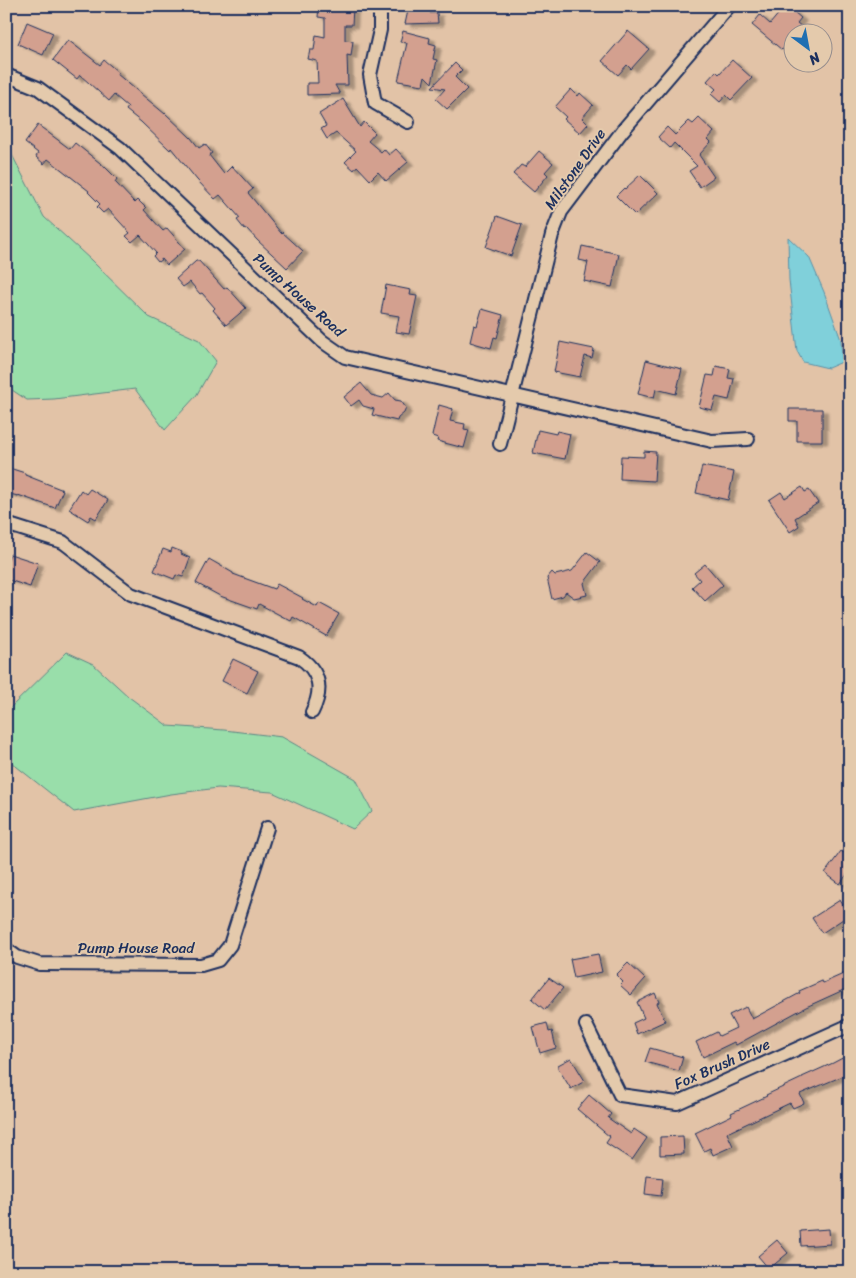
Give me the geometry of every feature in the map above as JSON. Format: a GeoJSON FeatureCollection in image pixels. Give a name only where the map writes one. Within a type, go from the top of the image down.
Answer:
{"type":"FeatureCollection","features":[{"type":"Feature","properties":{"kind":"street"},"geometry":{"type":"LineString","coordinates":[[380,6],[380,30],[370,75],[375,103],[408,122]]}},
{"type":"Feature","properties":{"kind":"street","name":"Milstone Drive"},"geometry":{"type":"LineString","coordinates":[[500,444],[552,235],[561,212],[623,130],[729,6]]}},
{"type":"Feature","properties":{"kind":"street","name":"Pump House Road"},"geometry":{"type":"LineString","coordinates":[[6,75],[38,88],[120,148],[322,341],[345,357],[712,441],[748,439]]}},
{"type":"Feature","properties":{"kind":"street"},"geometry":{"type":"LineString","coordinates":[[6,524],[63,542],[131,594],[299,657],[308,663],[315,672],[319,682],[319,694],[312,712]]}},
{"type":"Feature","properties":{"kind":"street","name":"Pump House Road"},"geometry":{"type":"LineString","coordinates":[[6,948],[17,957],[39,964],[201,965],[218,960],[230,945],[267,828]]}},
{"type":"Feature","properties":{"kind":"street","name":"Fox Brush Drive"},"geometry":{"type":"LineString","coordinates":[[586,1025],[620,1095],[676,1103],[850,1024]]}},
{"type":"Feature","properties":{"kind":"green space"},"geometry":{"type":"Polygon","coordinates":[[[6,137],[10,151],[44,217],[149,317],[199,340],[216,361],[196,396],[165,430],[135,389],[54,399],[27,400],[6,386],[6,137]]]}},
{"type":"Feature","properties":{"kind":"green space"},"geometry":{"type":"Polygon","coordinates":[[[67,652],[93,664],[129,697],[168,726],[282,737],[356,779],[372,811],[353,829],[272,792],[218,788],[171,794],[74,812],[7,759],[6,755],[6,712],[67,652]]]}},
{"type":"Feature","properties":{"kind":"water"},"geometry":{"type":"Polygon","coordinates":[[[788,237],[809,257],[841,340],[842,362],[828,368],[803,362],[797,351],[789,280],[788,237]]]}},
{"type":"Feature","properties":{"kind":"building"},"geometry":{"type":"Polygon","coordinates":[[[319,6],[353,7],[352,25],[345,25],[345,40],[353,41],[351,56],[347,55],[348,85],[335,85],[340,94],[307,95],[307,83],[318,83],[317,61],[308,59],[310,50],[314,50],[316,35],[325,37],[325,18],[318,17],[319,6]]]}},
{"type":"Feature","properties":{"kind":"building"},"geometry":{"type":"Polygon","coordinates":[[[409,6],[430,6],[430,13],[437,13],[438,23],[405,24],[409,6]]]}},
{"type":"Feature","properties":{"kind":"building"},"geometry":{"type":"Polygon","coordinates":[[[785,6],[801,18],[798,22],[784,22],[784,48],[782,50],[752,25],[760,15],[770,24],[785,6]]]}},
{"type":"Feature","properties":{"kind":"building"},"geometry":{"type":"Polygon","coordinates":[[[27,22],[53,33],[43,55],[18,44],[27,22]]]}},
{"type":"Feature","properties":{"kind":"building"},"geometry":{"type":"Polygon","coordinates":[[[403,31],[430,38],[429,43],[436,45],[433,59],[437,60],[432,83],[425,76],[423,85],[398,81],[407,43],[400,42],[403,31]]]}},
{"type":"Feature","properties":{"kind":"building"},"geometry":{"type":"Polygon","coordinates":[[[628,31],[649,49],[631,69],[627,65],[618,75],[602,61],[628,31]]]}},
{"type":"Feature","properties":{"kind":"building"},"geometry":{"type":"Polygon","coordinates":[[[68,40],[100,65],[104,60],[118,72],[117,74],[165,113],[199,148],[205,144],[212,153],[209,155],[224,174],[232,166],[253,189],[248,193],[281,233],[303,251],[287,268],[247,229],[245,230],[237,220],[240,218],[220,195],[215,199],[171,148],[170,150],[126,110],[128,107],[114,95],[109,101],[80,75],[77,79],[53,60],[68,40]]]}},
{"type":"Feature","properties":{"kind":"building"},"geometry":{"type":"Polygon","coordinates":[[[732,60],[752,78],[731,100],[726,95],[720,102],[711,94],[716,89],[707,81],[716,71],[719,74],[732,60]]]}},
{"type":"Feature","properties":{"kind":"building"},"geometry":{"type":"Polygon","coordinates":[[[455,63],[462,70],[455,77],[467,89],[447,109],[436,99],[445,89],[432,87],[455,63]]]}},
{"type":"Feature","properties":{"kind":"building"},"geometry":{"type":"Polygon","coordinates":[[[571,89],[578,96],[580,93],[593,105],[582,118],[588,124],[580,133],[564,119],[566,117],[555,107],[571,89]]]}},
{"type":"Feature","properties":{"kind":"building"},"geometry":{"type":"Polygon","coordinates":[[[343,99],[360,127],[364,122],[375,133],[368,141],[381,152],[384,149],[389,155],[396,149],[408,162],[386,181],[378,172],[370,180],[357,166],[354,170],[345,162],[356,151],[336,133],[327,139],[321,129],[326,126],[319,114],[343,99]]]}},
{"type":"Feature","properties":{"kind":"building"},"geometry":{"type":"Polygon","coordinates":[[[699,118],[714,132],[708,139],[711,142],[699,155],[714,177],[700,187],[689,171],[697,166],[674,143],[670,148],[658,137],[667,127],[675,135],[689,121],[693,124],[699,118]]]}},
{"type":"Feature","properties":{"kind":"building"},"geometry":{"type":"Polygon","coordinates":[[[38,125],[70,149],[75,143],[105,167],[117,179],[115,182],[135,203],[138,200],[146,208],[144,210],[163,231],[167,228],[185,249],[167,265],[162,259],[158,262],[153,256],[156,253],[140,235],[132,242],[126,236],[130,233],[108,209],[103,213],[97,207],[100,204],[89,191],[48,159],[44,164],[36,157],[38,153],[25,143],[38,125]]]}},
{"type":"Feature","properties":{"kind":"building"},"geometry":{"type":"Polygon","coordinates":[[[539,151],[553,163],[545,172],[548,175],[534,192],[513,174],[521,165],[525,167],[539,151]]]}},
{"type":"Feature","properties":{"kind":"building"},"geometry":{"type":"Polygon","coordinates":[[[640,175],[658,193],[635,215],[616,196],[640,175]]]}},
{"type":"Feature","properties":{"kind":"building"},"geometry":{"type":"Polygon","coordinates":[[[497,216],[522,225],[511,256],[486,247],[497,216]]]}},
{"type":"Feature","properties":{"kind":"building"},"geometry":{"type":"Polygon","coordinates":[[[582,246],[619,254],[612,287],[584,281],[588,262],[579,260],[582,246]]]}},
{"type":"Feature","properties":{"kind":"building"},"geometry":{"type":"Polygon","coordinates":[[[196,261],[199,261],[224,289],[227,287],[246,308],[226,325],[202,293],[200,294],[190,282],[183,287],[176,279],[196,261]]]}},
{"type":"Feature","properties":{"kind":"building"},"geometry":{"type":"Polygon","coordinates":[[[386,285],[411,290],[410,295],[417,296],[409,334],[396,332],[399,316],[381,313],[386,285]]]}},
{"type":"Feature","properties":{"kind":"building"},"geometry":{"type":"Polygon","coordinates":[[[482,309],[503,315],[497,338],[494,337],[491,348],[470,342],[474,325],[477,326],[482,309]]]}},
{"type":"Feature","properties":{"kind":"building"},"geometry":{"type":"Polygon","coordinates":[[[560,342],[594,349],[592,358],[585,356],[580,377],[554,372],[560,342]]]}},
{"type":"Feature","properties":{"kind":"building"},"geometry":{"type":"Polygon","coordinates":[[[646,360],[682,369],[676,394],[656,389],[654,398],[638,394],[646,360]]]}},
{"type":"Feature","properties":{"kind":"building"},"geometry":{"type":"Polygon","coordinates":[[[716,366],[730,369],[728,378],[734,379],[729,400],[716,397],[712,410],[699,407],[707,375],[714,376],[716,366]]]}},
{"type":"Feature","properties":{"kind":"building"},"geometry":{"type":"Polygon","coordinates":[[[361,383],[371,395],[383,398],[389,393],[395,400],[401,401],[406,408],[404,413],[397,421],[372,415],[374,409],[363,406],[359,400],[351,406],[344,397],[361,383]]]}},
{"type":"Feature","properties":{"kind":"building"},"geometry":{"type":"Polygon","coordinates":[[[439,405],[453,409],[450,421],[465,424],[464,429],[469,430],[464,448],[437,441],[438,438],[432,436],[439,405]]]}},
{"type":"Feature","properties":{"kind":"building"},"geometry":{"type":"Polygon","coordinates":[[[789,409],[822,409],[822,441],[797,441],[797,421],[789,421],[789,409]]]}},
{"type":"Feature","properties":{"kind":"building"},"geometry":{"type":"Polygon","coordinates":[[[538,430],[556,434],[557,431],[570,434],[565,459],[533,453],[538,430]]]}},
{"type":"Feature","properties":{"kind":"building"},"geometry":{"type":"Polygon","coordinates":[[[644,451],[656,452],[654,481],[620,479],[621,456],[644,457],[644,451]]]}},
{"type":"Feature","properties":{"kind":"building"},"geometry":{"type":"Polygon","coordinates":[[[702,466],[734,472],[728,500],[696,493],[702,466]]]}},
{"type":"Feature","properties":{"kind":"building"},"geometry":{"type":"Polygon","coordinates":[[[6,467],[25,473],[25,475],[63,490],[55,508],[18,495],[6,493],[6,467]]]}},
{"type":"Feature","properties":{"kind":"building"},"geometry":{"type":"Polygon","coordinates":[[[802,487],[805,492],[809,490],[818,503],[795,518],[799,526],[790,532],[769,500],[781,492],[785,498],[802,487]]]}},
{"type":"Feature","properties":{"kind":"building"},"geometry":{"type":"Polygon","coordinates":[[[90,489],[108,500],[96,519],[91,516],[88,521],[69,509],[81,490],[86,494],[90,489]]]}},
{"type":"Feature","properties":{"kind":"building"},"geometry":{"type":"Polygon","coordinates":[[[172,548],[190,558],[183,577],[176,575],[174,579],[154,571],[163,549],[171,552],[172,548]]]}},
{"type":"Feature","properties":{"kind":"building"},"geometry":{"type":"Polygon","coordinates":[[[587,552],[600,562],[584,583],[587,595],[574,598],[566,592],[563,596],[552,599],[547,578],[552,572],[555,575],[572,571],[587,552]]]}},
{"type":"Feature","properties":{"kind":"building"},"geometry":{"type":"Polygon","coordinates":[[[10,554],[38,563],[30,587],[6,579],[6,566],[10,554]]]}},
{"type":"Feature","properties":{"kind":"building"},"geometry":{"type":"Polygon","coordinates":[[[209,559],[233,574],[274,589],[277,584],[317,607],[319,603],[339,614],[326,636],[293,617],[291,621],[259,604],[257,609],[220,596],[196,583],[209,559]]]}},
{"type":"Feature","properties":{"kind":"building"},"geometry":{"type":"Polygon","coordinates":[[[705,564],[723,585],[705,601],[692,587],[700,580],[694,573],[705,564]]]}},
{"type":"Feature","properties":{"kind":"building"},"geometry":{"type":"Polygon","coordinates":[[[233,659],[258,671],[247,693],[222,681],[233,659]]]}},
{"type":"Feature","properties":{"kind":"building"},"geometry":{"type":"Polygon","coordinates":[[[841,851],[850,857],[850,870],[840,884],[825,873],[841,851]]]}},
{"type":"Feature","properties":{"kind":"building"},"geometry":{"type":"Polygon","coordinates":[[[840,900],[849,915],[822,933],[812,918],[840,900]]]}},
{"type":"Feature","properties":{"kind":"building"},"geometry":{"type":"Polygon","coordinates":[[[598,954],[602,972],[574,978],[570,959],[598,954]]]}},
{"type":"Feature","properties":{"kind":"building"},"geometry":{"type":"Polygon","coordinates":[[[628,963],[645,979],[631,995],[620,985],[623,982],[616,975],[628,963]]]}},
{"type":"Feature","properties":{"kind":"building"},"geometry":{"type":"Polygon","coordinates":[[[850,971],[850,987],[806,1007],[736,1045],[734,1042],[703,1057],[696,1042],[717,1032],[719,1036],[736,1028],[729,1015],[746,1007],[752,1019],[800,993],[799,991],[850,971]]]}},
{"type":"Feature","properties":{"kind":"building"},"geometry":{"type":"Polygon","coordinates":[[[549,978],[563,988],[545,1010],[532,999],[549,978]]]}},
{"type":"Feature","properties":{"kind":"building"},"geometry":{"type":"Polygon","coordinates":[[[655,993],[665,1021],[637,1034],[633,1023],[644,1018],[637,1002],[655,993]]]}},
{"type":"Feature","properties":{"kind":"building"},"geometry":{"type":"Polygon","coordinates":[[[547,1023],[549,1032],[552,1031],[556,1048],[540,1053],[533,1027],[547,1023]]]}},
{"type":"Feature","properties":{"kind":"building"},"geometry":{"type":"Polygon","coordinates":[[[650,1048],[683,1057],[679,1071],[645,1062],[650,1048]]]}},
{"type":"Feature","properties":{"kind":"building"},"geometry":{"type":"Polygon","coordinates":[[[850,1054],[850,1073],[800,1094],[804,1103],[793,1108],[790,1103],[727,1133],[733,1146],[713,1155],[710,1148],[704,1151],[695,1133],[732,1115],[731,1113],[766,1095],[850,1054]]]}},
{"type":"Feature","properties":{"kind":"building"},"geometry":{"type":"Polygon","coordinates":[[[571,1058],[585,1081],[571,1089],[558,1065],[571,1058]]]}},
{"type":"Feature","properties":{"kind":"building"},"geometry":{"type":"Polygon","coordinates":[[[589,1095],[611,1114],[608,1118],[631,1134],[634,1129],[647,1138],[632,1160],[606,1143],[610,1137],[577,1109],[589,1095]]]}},
{"type":"Feature","properties":{"kind":"building"},"geometry":{"type":"Polygon","coordinates":[[[683,1136],[684,1154],[660,1155],[660,1137],[683,1136]]]}},
{"type":"Feature","properties":{"kind":"building"},"geometry":{"type":"Polygon","coordinates":[[[647,1176],[663,1178],[661,1196],[645,1194],[647,1176]]]}},
{"type":"Feature","properties":{"kind":"building"},"geometry":{"type":"Polygon","coordinates":[[[829,1229],[830,1244],[801,1246],[800,1231],[829,1229]]]}},
{"type":"Feature","properties":{"kind":"building"},"geometry":{"type":"Polygon","coordinates":[[[777,1240],[788,1253],[769,1269],[758,1256],[777,1240]]]}}]}
